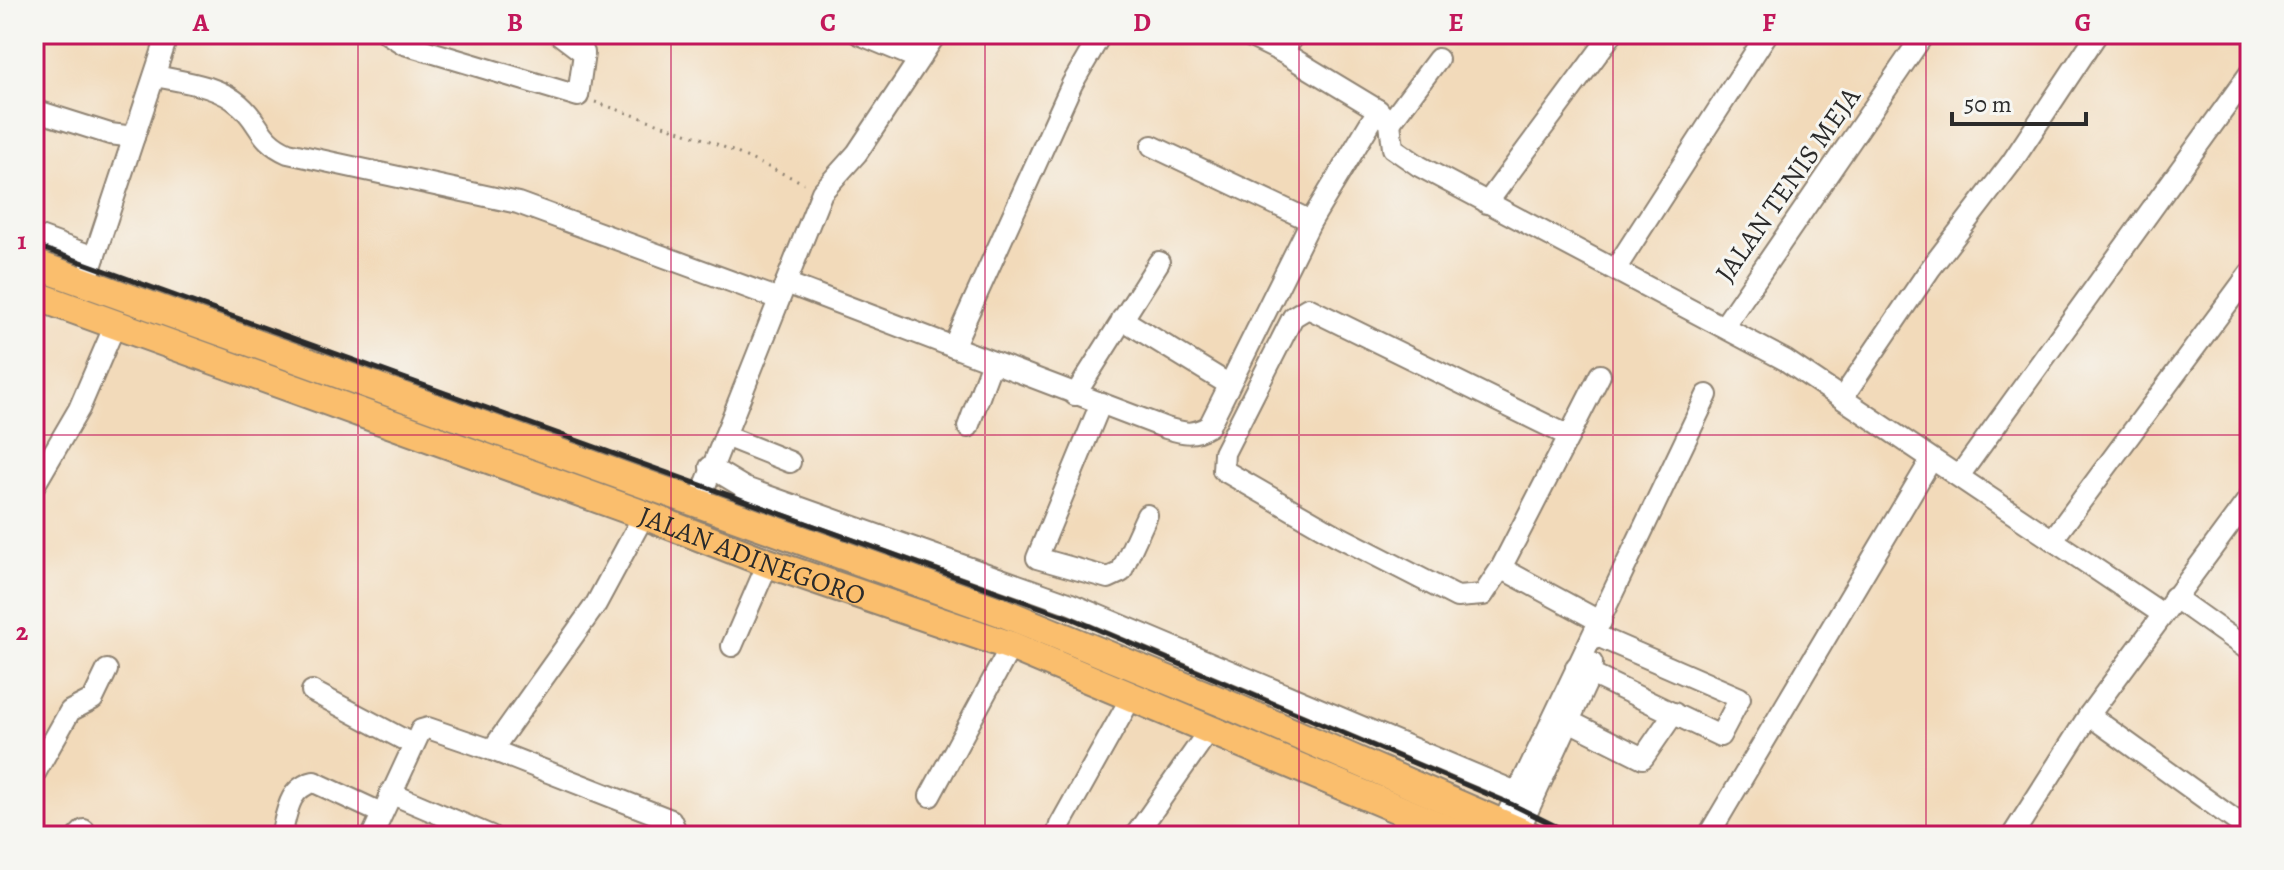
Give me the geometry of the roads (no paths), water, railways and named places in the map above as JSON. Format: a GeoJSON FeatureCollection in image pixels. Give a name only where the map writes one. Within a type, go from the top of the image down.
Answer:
{"type":"FeatureCollection","features":[{"type":"Feature","properties":{"kind":"highway"},"geometry":{"type":"LineString","coordinates":[[34,264],[90,270],[1004,613],[1517,830]]}},
{"type":"Feature","properties":{"kind":"highway","name":"JALAN ADINEGORO"},"geometry":{"type":"LineString","coordinates":[[34,295],[644,515],[768,563],[1011,646],[1462,836]]}},
{"type":"Feature","properties":{"kind":"street"},"geometry":{"type":"LineString","coordinates":[[34,235],[90,270],[168,34]]}},
{"type":"Feature","properties":{"kind":"street"},"geometry":{"type":"LineString","coordinates":[[388,34],[404,44],[578,96],[584,53],[559,34]]}},
{"type":"Feature","properties":{"kind":"street"},"geometry":{"type":"LineString","coordinates":[[859,34],[919,59]]}},
{"type":"Feature","properties":{"kind":"street"},"geometry":{"type":"LineString","coordinates":[[699,501],[822,192],[857,153],[936,34]]}},
{"type":"Feature","properties":{"kind":"street"},"geometry":{"type":"LineString","coordinates":[[953,347],[1072,84],[1101,34]]}},
{"type":"Feature","properties":{"kind":"street"},"geometry":{"type":"LineString","coordinates":[[1245,34],[1282,52],[1384,116],[1393,148],[1487,203],[1724,326],[1843,397],[1931,460],[2053,539],[2250,651]]}},
{"type":"Feature","properties":{"kind":"street"},"geometry":{"type":"LineString","coordinates":[[1282,52],[1296,34]]}},
{"type":"Feature","properties":{"kind":"street"},"geometry":{"type":"LineString","coordinates":[[1487,203],[1612,34]]}},
{"type":"Feature","properties":{"kind":"street"},"geometry":{"type":"LineString","coordinates":[[1616,268],[1767,34]]}},
{"type":"Feature","properties":{"kind":"street","name":"JALAN TENIS MEJA"},"geometry":{"type":"LineString","coordinates":[[1724,326],[1924,34]]}},
{"type":"Feature","properties":{"kind":"street"},"geometry":{"type":"LineString","coordinates":[[1843,397],[1930,269],[2021,149],[2097,34]]}},
{"type":"Feature","properties":{"kind":"street"},"geometry":{"type":"LineString","coordinates":[[156,76],[226,95],[244,108],[264,139],[288,153],[518,203],[953,347],[1166,428],[1193,434],[1209,426],[1311,221],[1384,116],[1438,59]]}},
{"type":"Feature","properties":{"kind":"street"},"geometry":{"type":"LineString","coordinates":[[1959,476],[2250,73]]}},
{"type":"Feature","properties":{"kind":"street"},"geometry":{"type":"LineString","coordinates":[[34,110],[110,134],[134,137]]}},
{"type":"Feature","properties":{"kind":"street"},"geometry":{"type":"LineString","coordinates":[[1152,146],[1311,221]]}},
{"type":"Feature","properties":{"kind":"street"},"geometry":{"type":"LineString","coordinates":[[1075,395],[1159,262]]}},
{"type":"Feature","properties":{"kind":"street"},"geometry":{"type":"LineString","coordinates":[[2053,539],[2250,273]]}},
{"type":"Feature","properties":{"kind":"street"},"geometry":{"type":"LineString","coordinates":[[1569,436],[1308,308],[1293,317],[1224,453],[1223,470],[1229,476],[1457,597],[1483,595],[1501,568],[1569,436],[1600,375]]}},
{"type":"Feature","properties":{"kind":"street"},"geometry":{"type":"LineString","coordinates":[[1122,319],[1228,384]]}},
{"type":"Feature","properties":{"kind":"street"},"geometry":{"type":"LineString","coordinates":[[34,486],[79,409],[115,325]]}},
{"type":"Feature","properties":{"kind":"street"},"geometry":{"type":"LineString","coordinates":[[968,427],[992,362]]}},
{"type":"Feature","properties":{"kind":"street"},"geometry":{"type":"LineString","coordinates":[[1517,830],[1516,792],[1569,721],[1598,628],[1707,395]]}},
{"type":"Feature","properties":{"kind":"street"},"geometry":{"type":"LineString","coordinates":[[1101,403],[1037,558],[1108,578],[1121,572],[1147,515]]}},
{"type":"Feature","properties":{"kind":"street"},"geometry":{"type":"LineString","coordinates":[[725,436],[790,462]]}},
{"type":"Feature","properties":{"kind":"street"},"geometry":{"type":"LineString","coordinates":[[1708,836],[1931,460]]}},
{"type":"Feature","properties":{"kind":"street"},"geometry":{"type":"LineString","coordinates":[[710,467],[745,488],[1071,604],[1516,792]]}},
{"type":"Feature","properties":{"kind":"street"},"geometry":{"type":"LineString","coordinates":[[2012,836],[2089,715],[2250,497]]}},
{"type":"Feature","properties":{"kind":"street"},"geometry":{"type":"LineString","coordinates":[[492,750],[596,604],[644,515]]}},
{"type":"Feature","properties":{"kind":"street"},"geometry":{"type":"LineString","coordinates":[[732,646],[768,563]]}},
{"type":"Feature","properties":{"kind":"street"},"geometry":{"type":"LineString","coordinates":[[1501,568],[1598,628],[1740,698],[1720,736],[1583,670]]}},
{"type":"Feature","properties":{"kind":"street"},"geometry":{"type":"LineString","coordinates":[[930,796],[1011,646]]}},
{"type":"Feature","properties":{"kind":"street"},"geometry":{"type":"LineString","coordinates":[[34,775],[67,715],[93,699],[107,670]]}},
{"type":"Feature","properties":{"kind":"street"},"geometry":{"type":"LineString","coordinates":[[1517,830],[1540,762],[1583,670]]}},
{"type":"Feature","properties":{"kind":"street"},"geometry":{"type":"LineString","coordinates":[[312,691],[412,744]]}},
{"type":"Feature","properties":{"kind":"street"},"geometry":{"type":"LineString","coordinates":[[1057,836],[1060,825],[1132,696]]}},
{"type":"Feature","properties":{"kind":"street"},"geometry":{"type":"LineString","coordinates":[[1569,721],[1643,758],[1674,713]]}},
{"type":"Feature","properties":{"kind":"street"},"geometry":{"type":"LineString","coordinates":[[2089,715],[2250,831]]}},
{"type":"Feature","properties":{"kind":"street"},"geometry":{"type":"LineString","coordinates":[[372,836],[412,744],[421,730],[428,728],[671,820],[678,836]]}},
{"type":"Feature","properties":{"kind":"street"},"geometry":{"type":"LineString","coordinates":[[1135,836],[1210,729]]}},
{"type":"Feature","properties":{"kind":"street"},"geometry":{"type":"LineString","coordinates":[[281,836],[293,794],[302,785],[314,782],[381,813]]}},
{"type":"Feature","properties":{"kind":"street"},"geometry":{"type":"LineString","coordinates":[[390,793],[478,833]]}},
{"type":"Feature","properties":{"kind":"railway"},"geometry":{"type":"LineString","coordinates":[[34,245],[1073,619],[1511,804],[1576,836]]}}]}
